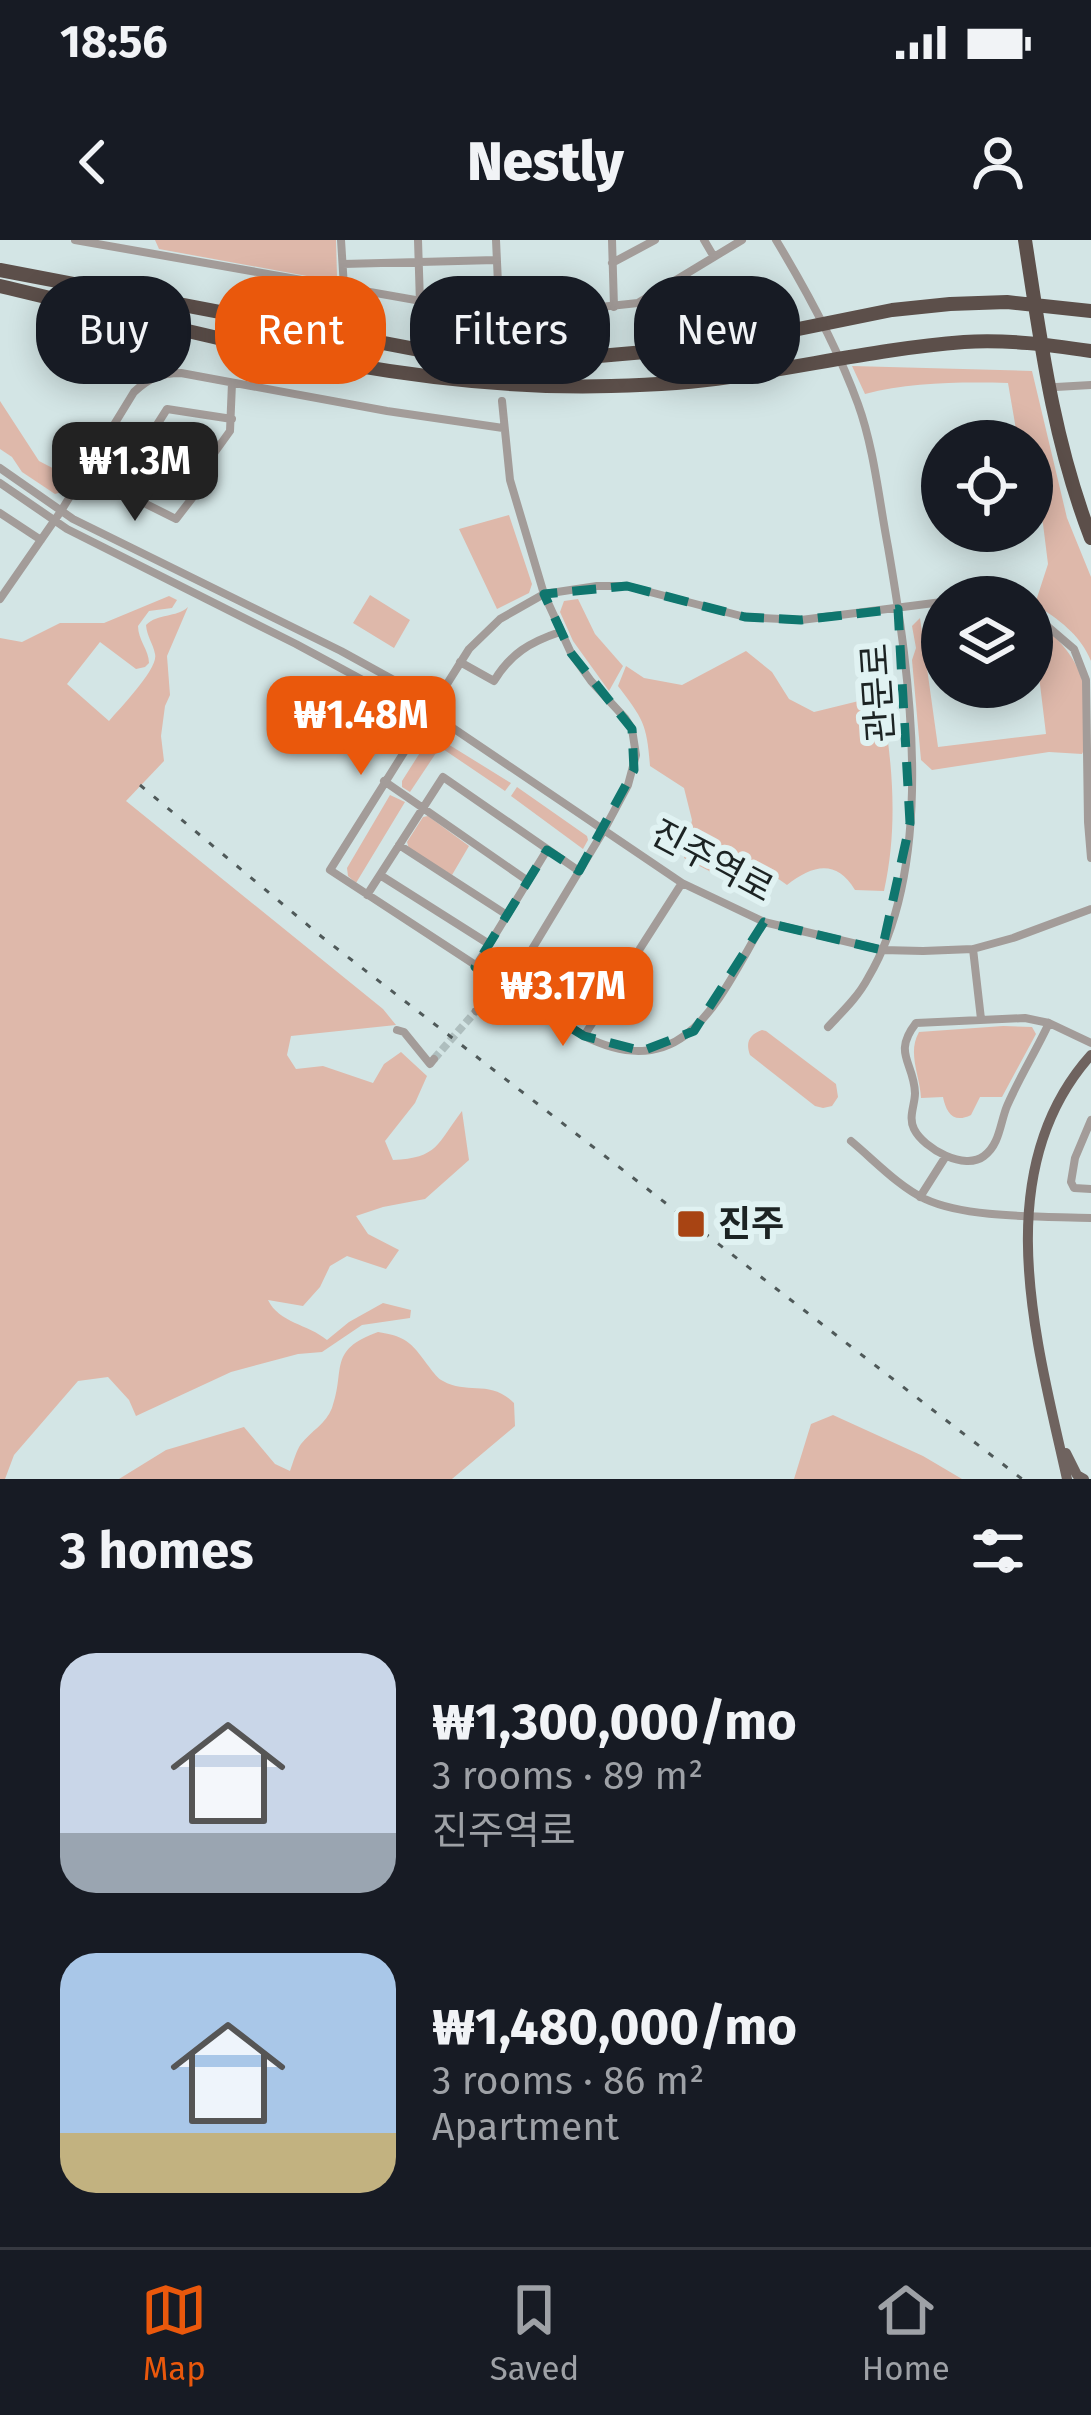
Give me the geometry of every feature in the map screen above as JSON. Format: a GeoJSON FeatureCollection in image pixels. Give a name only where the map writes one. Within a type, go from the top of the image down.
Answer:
{"type":"FeatureCollection","features":[{"type":"Feature","properties":{"kind":"highway"},"geometry":{"type":"LineString","coordinates":[[1029,240],[1056,387],[1091,515]]}},
{"type":"Feature","properties":{"kind":"highway"},"geometry":{"type":"LineString","coordinates":[[1029,240],[1058,436],[1091,538]]}},
{"type":"Feature","properties":{"kind":"highway"},"geometry":{"type":"LineString","coordinates":[[0,271],[398,346],[530,362],[674,351],[950,304],[1007,302],[1091,310]]}},
{"type":"Feature","properties":{"kind":"highway"},"geometry":{"type":"LineString","coordinates":[[0,286],[279,351],[413,375],[530,386],[679,383],[968,342],[1091,351]]}},
{"type":"Feature","properties":{"kind":"main road"},"geometry":{"type":"LineString","coordinates":[[1077,1478],[1056,1431],[1027,1266],[1031,1185],[1046,1129],[1067,1086],[1091,1055]]}},
{"type":"Feature","properties":{"kind":"street"},"geometry":{"type":"LineString","coordinates":[[78,240],[281,276]]}},
{"type":"Feature","properties":{"kind":"street"},"geometry":{"type":"LineString","coordinates":[[148,253],[150,240]]}},
{"type":"Feature","properties":{"kind":"street"},"geometry":{"type":"LineString","coordinates":[[341,240],[344,276]]}},
{"type":"Feature","properties":{"kind":"street"},"geometry":{"type":"LineString","coordinates":[[418,240],[419,276]]}},
{"type":"Feature","properties":{"kind":"street"},"geometry":{"type":"LineString","coordinates":[[496,240],[497,276]]}},
{"type":"Feature","properties":{"kind":"street"},"geometry":{"type":"LineString","coordinates":[[612,240],[614,307]]}},
{"type":"Feature","properties":{"kind":"street"},"geometry":{"type":"LineString","coordinates":[[612,263],[655,240]]}},
{"type":"Feature","properties":{"kind":"street"},"geometry":{"type":"LineString","coordinates":[[704,240],[714,257]]}},
{"type":"Feature","properties":{"kind":"street"},"geometry":{"type":"LineString","coordinates":[[610,307],[645,300],[742,240]]}},
{"type":"Feature","properties":{"kind":"street","name":"관문로"},"geometry":{"type":"LineString","coordinates":[[776,240],[816,307],[863,418],[898,609],[909,722],[910,823],[904,873],[882,950],[857,995],[827,1028]]}},
{"type":"Feature","properties":{"kind":"street"},"geometry":{"type":"LineString","coordinates":[[343,264],[496,260]]}},
{"type":"Feature","properties":{"kind":"street"},"geometry":{"type":"LineString","coordinates":[[0,599],[134,392],[164,373],[215,380]]}},
{"type":"Feature","properties":{"kind":"street"},"geometry":{"type":"LineString","coordinates":[[232,384],[232,419],[230,431],[176,519],[116,489],[164,412],[172,408],[232,419]]}},
{"type":"Feature","properties":{"kind":"street"},"geometry":{"type":"LineString","coordinates":[[238,384],[503,428]]}},
{"type":"Feature","properties":{"kind":"street"},"geometry":{"type":"LineString","coordinates":[[1056,387],[1091,385]]}},
{"type":"Feature","properties":{"kind":"street"},"geometry":{"type":"LineString","coordinates":[[476,1011],[500,1000],[508,989],[604,830],[634,770],[636,755],[626,718],[591,681],[560,632],[544,594],[510,480],[502,401]]}},
{"type":"Feature","properties":{"kind":"street"},"geometry":{"type":"LineString","coordinates":[[155,426],[212,456]]}},
{"type":"Feature","properties":{"kind":"street"},"geometry":{"type":"LineString","coordinates":[[105,438],[198,489]]}},
{"type":"Feature","properties":{"kind":"street","name":"진주역로"},"geometry":{"type":"LineString","coordinates":[[0,468],[61,511],[125,547],[401,684],[413,700],[682,883],[764,922],[882,950],[973,949],[1091,909]]}},
{"type":"Feature","properties":{"kind":"street","name":"진주역로"},"geometry":{"type":"LineString","coordinates":[[0,483],[54,521],[394,697],[413,700]]}},
{"type":"Feature","properties":{"kind":"street"},"geometry":{"type":"LineString","coordinates":[[0,514],[40,540]]}},
{"type":"Feature","properties":{"kind":"street"},"geometry":{"type":"LineString","coordinates":[[764,922],[694,1031],[657,1049],[627,1052],[584,1036],[330,870],[460,662],[500,619],[544,594],[627,586],[745,617],[801,620],[921,605]]}},
{"type":"Feature","properties":{"kind":"street"},"geometry":{"type":"LineString","coordinates":[[1053,629],[1074,650],[1086,680],[1091,858]]}},
{"type":"Feature","properties":{"kind":"street"},"geometry":{"type":"LineString","coordinates":[[460,662],[494,681],[518,651],[560,632]]}},
{"type":"Feature","properties":{"kind":"street"},"geometry":{"type":"LineString","coordinates":[[367,895],[443,777],[579,871]]}},
{"type":"Feature","properties":{"kind":"street"},"geometry":{"type":"LineString","coordinates":[[384,782],[528,881]]}},
{"type":"Feature","properties":{"kind":"street"},"geometry":{"type":"LineString","coordinates":[[399,845],[507,915]]}},
{"type":"Feature","properties":{"kind":"street"},"geometry":{"type":"LineString","coordinates":[[476,967],[547,850]]}},
{"type":"Feature","properties":{"kind":"street"},"geometry":{"type":"LineString","coordinates":[[380,875],[489,944]]}},
{"type":"Feature","properties":{"kind":"street"},"geometry":{"type":"LineString","coordinates":[[584,1036],[682,883]]}},
{"type":"Feature","properties":{"kind":"street"},"geometry":{"type":"LineString","coordinates":[[973,949],[981,1019]]}},
{"type":"Feature","properties":{"kind":"street"},"geometry":{"type":"LineString","coordinates":[[1049,1023],[991,1149],[973,1162],[963,1162],[946,1156],[917,1134],[911,1124],[915,1094],[904,1056],[904,1045],[916,1023],[1009,1016],[1049,1023],[1091,1043]]}},
{"type":"Feature","properties":{"kind":"street"},"geometry":{"type":"LineString","coordinates":[[398,1030],[430,1064],[434,1059]]}},
{"type":"Feature","properties":{"kind":"street"},"geometry":{"type":"LineString","coordinates":[[1091,1120],[1071,1182],[1074,1188],[1091,1189]]}},
{"type":"Feature","properties":{"kind":"street"},"geometry":{"type":"LineString","coordinates":[[851,1141],[920,1197],[945,1207],[1091,1218]]}},
{"type":"Feature","properties":{"kind":"street"},"geometry":{"type":"LineString","coordinates":[[920,1197],[946,1156]]}},
{"type":"Feature","properties":{"kind":"highlighted area"},"geometry":{"type":"Polygon","coordinates":[[[627,586],[745,617],[801,620],[898,609],[910,823],[882,950],[764,922],[694,1031],[642,1051],[584,1036],[475,967],[547,850],[579,871],[634,770],[632,729],[571,653],[544,594],[627,586]]]}},
{"type":"Feature","properties":{"kind":"shaded area"},"geometry":{"type":"Polygon","coordinates":[[[155,240],[336,240],[337,276],[307,276],[159,249],[155,240]]]}},
{"type":"Feature","properties":{"kind":"shaded area"},"geometry":{"type":"Polygon","coordinates":[[[852,366],[1032,371],[1044,420],[1014,420],[1008,383],[918,385],[865,394],[852,366]]]}},
{"type":"Feature","properties":{"kind":"shaded area"},"geometry":{"type":"Polygon","coordinates":[[[0,401],[39,461],[70,477],[62,492],[55,494],[22,472],[0,449],[0,401]]]}},
{"type":"Feature","properties":{"kind":"shaded area"},"geometry":{"type":"Polygon","coordinates":[[[1053,459],[1067,518],[1091,577],[1091,661],[1075,635],[1053,617],[1053,576],[1044,576],[1046,552],[1053,552],[1053,459]]]}},
{"type":"Feature","properties":{"kind":"shaded area"},"geometry":{"type":"Polygon","coordinates":[[[509,515],[532,584],[529,593],[497,609],[459,529],[509,515]]]}},
{"type":"Feature","properties":{"kind":"shaded area"},"geometry":{"type":"Polygon","coordinates":[[[370,595],[410,620],[394,648],[353,623],[370,595]]]}},
{"type":"Feature","properties":{"kind":"shaded area"},"geometry":{"type":"Polygon","coordinates":[[[169,596],[177,600],[172,608],[149,611],[138,626],[149,658],[145,667],[136,669],[100,642],[67,684],[109,721],[155,660],[146,625],[188,607],[167,656],[170,695],[161,736],[164,761],[126,801],[383,1009],[396,1025],[291,1036],[287,1055],[296,1069],[323,1066],[373,1083],[384,1064],[401,1052],[427,1076],[415,1103],[385,1141],[393,1160],[428,1152],[462,1111],[469,1160],[425,1199],[356,1216],[368,1234],[399,1250],[386,1269],[347,1256],[330,1266],[303,1306],[268,1300],[286,1319],[327,1340],[383,1303],[411,1310],[410,1318],[362,1325],[322,1352],[231,1372],[136,1416],[129,1400],[108,1377],[78,1381],[14,1455],[5,1479],[0,1479],[0,638],[22,642],[60,623],[104,623],[169,596]]]}},
{"type":"Feature","properties":{"kind":"shaded area"},"geometry":{"type":"Polygon","coordinates":[[[578,599],[595,634],[623,666],[609,691],[573,641],[560,612],[564,601],[578,599]]]}},
{"type":"Feature","properties":{"kind":"shaded area"},"geometry":{"type":"Polygon","coordinates":[[[920,618],[921,708],[933,708],[938,747],[1046,734],[1043,708],[1053,708],[1053,636],[1074,662],[1084,688],[1082,754],[1049,752],[932,770],[921,760],[912,626],[920,618]]]}},
{"type":"Feature","properties":{"kind":"shaded area"},"geometry":{"type":"Polygon","coordinates":[[[746,651],[772,672],[789,699],[814,712],[871,698],[882,702],[892,796],[884,891],[855,890],[840,873],[824,868],[787,885],[759,865],[742,888],[684,858],[692,820],[684,788],[650,766],[642,723],[618,686],[626,666],[644,678],[682,685],[746,651]]]}},
{"type":"Feature","properties":{"kind":"shaded area"},"geometry":{"type":"Polygon","coordinates":[[[438,738],[511,783],[505,791],[440,747],[410,792],[402,787],[428,740],[438,738]]]}},
{"type":"Feature","properties":{"kind":"shaded area"},"geometry":{"type":"Polygon","coordinates":[[[517,787],[587,836],[583,849],[511,796],[517,787]]]}},
{"type":"Feature","properties":{"kind":"shaded area"},"geometry":{"type":"Polygon","coordinates":[[[390,795],[405,802],[356,883],[347,868],[390,795]]]}},
{"type":"Feature","properties":{"kind":"shaded area"},"geometry":{"type":"Polygon","coordinates":[[[428,816],[469,846],[452,875],[409,849],[407,842],[428,816]]]}},
{"type":"Feature","properties":{"kind":"shaded area"},"geometry":{"type":"Polygon","coordinates":[[[1032,1027],[1036,1034],[1002,1097],[980,1097],[971,1115],[959,1118],[948,1112],[943,1097],[921,1098],[914,1056],[919,1032],[1032,1027]]]}},
{"type":"Feature","properties":{"kind":"shaded area"},"geometry":{"type":"Polygon","coordinates":[[[762,1030],[836,1084],[838,1097],[832,1106],[815,1106],[750,1055],[750,1039],[762,1030]]]}},
{"type":"Feature","properties":{"kind":"shaded area"},"geometry":{"type":"Polygon","coordinates":[[[378,1332],[409,1343],[443,1381],[505,1396],[514,1403],[515,1426],[452,1479],[119,1479],[166,1450],[244,1427],[275,1464],[290,1471],[301,1444],[332,1408],[345,1354],[378,1332]]]}},
{"type":"Feature","properties":{"kind":"shaded area"},"geometry":{"type":"Polygon","coordinates":[[[833,1415],[962,1479],[794,1479],[811,1424],[833,1415]]]}},
{"type":"Feature","properties":{"kind":"tunnel"},"geometry":{"type":"LineString","coordinates":[[434,1059],[476,1011]]}},
{"type":"Feature","properties":{"kind":"railway"},"geometry":{"type":"LineString","coordinates":[[140,785],[322,937],[1022,1479]]}},
{"type":"Feature","properties":{"kind":"place","name":"진주"},"geometry":{"type":"Point","coordinates":[691,1224]}}]}
